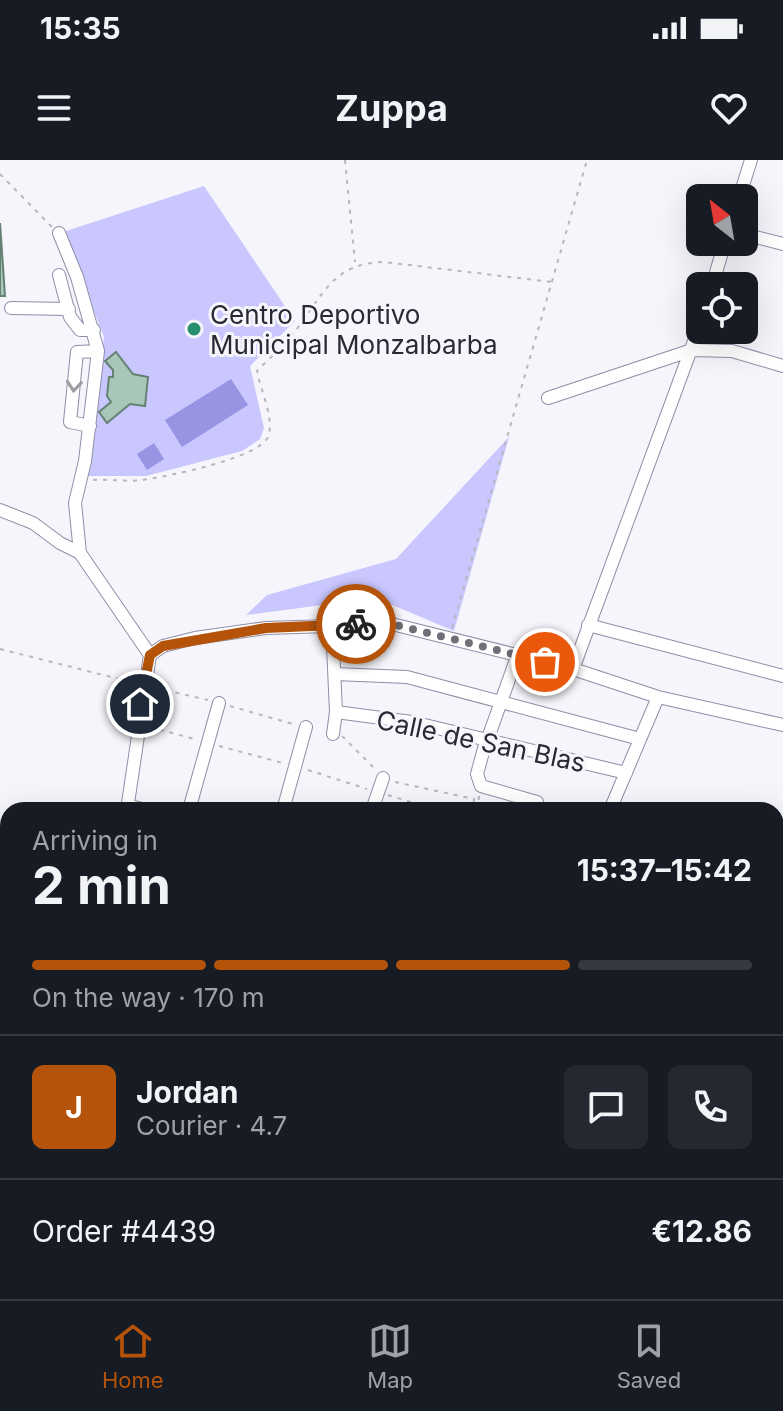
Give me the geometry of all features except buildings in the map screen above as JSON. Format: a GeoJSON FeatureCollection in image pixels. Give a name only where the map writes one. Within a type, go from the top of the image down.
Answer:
{"type":"FeatureCollection","features":[{"type":"Feature","properties":{"kind":"street"},"geometry":{"type":"LineString","coordinates":[[743,184],[751,160]]}},
{"type":"Feature","properties":{"kind":"street"},"geometry":{"type":"LineString","coordinates":[[59,233],[94,330],[98,351],[90,426],[75,503],[80,553],[150,655]]}},
{"type":"Feature","properties":{"kind":"street"},"geometry":{"type":"LineString","coordinates":[[758,238],[783,244]]}},
{"type":"Feature","properties":{"kind":"street"},"geometry":{"type":"LineString","coordinates":[[59,275],[69,309],[80,330],[94,330]]}},
{"type":"Feature","properties":{"kind":"street"},"geometry":{"type":"LineString","coordinates":[[11,308],[69,309]]}},
{"type":"Feature","properties":{"kind":"street"},"geometry":{"type":"LineString","coordinates":[[573,669],[694,344]]}},
{"type":"Feature","properties":{"kind":"street"},"geometry":{"type":"LineString","coordinates":[[548,398],[692,350],[732,351],[783,366]]}},
{"type":"Feature","properties":{"kind":"street"},"geometry":{"type":"LineString","coordinates":[[90,426],[70,422],[77,352],[98,351]]}},
{"type":"Feature","properties":{"kind":"street"},"geometry":{"type":"LineString","coordinates":[[0,510],[33,523],[80,553]]}},
{"type":"Feature","properties":{"kind":"street"},"geometry":{"type":"LineString","coordinates":[[332,624],[336,712],[333,734]]}},
{"type":"Feature","properties":{"kind":"street"},"geometry":{"type":"LineString","coordinates":[[128,802],[143,685],[150,655],[163,646],[195,638],[266,628],[392,624],[573,669],[658,697],[783,725]]}},
{"type":"Feature","properties":{"kind":"street"},"geometry":{"type":"LineString","coordinates":[[588,625],[783,676]]}},
{"type":"Feature","properties":{"kind":"street"},"geometry":{"type":"LineString","coordinates":[[518,654],[477,774],[481,786],[537,802]]}},
{"type":"Feature","properties":{"kind":"street"},"geometry":{"type":"LineString","coordinates":[[335,674],[407,677],[640,739]]}},
{"type":"Feature","properties":{"kind":"street"},"geometry":{"type":"LineString","coordinates":[[613,802],[658,697]]}},
{"type":"Feature","properties":{"kind":"street"},"geometry":{"type":"LineString","coordinates":[[191,802],[219,703]]}},
{"type":"Feature","properties":{"kind":"street","name":"Calle de San Blas"},"geometry":{"type":"LineString","coordinates":[[336,712],[412,722],[626,773]]}},
{"type":"Feature","properties":{"kind":"street"},"geometry":{"type":"LineString","coordinates":[[285,802],[306,727]]}},
{"type":"Feature","properties":{"kind":"street"},"geometry":{"type":"LineString","coordinates":[[375,802],[383,778]]}},
{"type":"Feature","properties":{"kind":"path"},"geometry":{"type":"LineString","coordinates":[[345,160],[355,263]]}},
{"type":"Feature","properties":{"kind":"path"},"geometry":{"type":"LineString","coordinates":[[452,637],[453,619],[587,160]]}},
{"type":"Feature","properties":{"kind":"path"},"geometry":{"type":"LineString","coordinates":[[0,174],[59,233]]}},
{"type":"Feature","properties":{"kind":"path"},"geometry":{"type":"LineString","coordinates":[[80,481],[169,476],[245,456],[260,447],[268,437],[270,421],[257,371],[298,327],[315,298],[355,263],[384,262],[416,269],[552,282]]}},
{"type":"Feature","properties":{"kind":"path"},"geometry":{"type":"LineString","coordinates":[[0,649],[30,654],[306,727]]}},
{"type":"Feature","properties":{"kind":"path"},"geometry":{"type":"LineString","coordinates":[[333,734],[346,737],[383,778],[474,799],[474,802]]}},
{"type":"Feature","properties":{"kind":"shaded area","name":"Centro Deportivo Municipal Monzalbarba"},"geometry":{"type":"Polygon","coordinates":[[[204,186],[295,321],[250,366],[264,428],[260,439],[242,451],[146,476],[87,476],[104,337],[63,232],[204,186]]]}},
{"type":"Feature","properties":{"kind":"shaded area"},"geometry":{"type":"Polygon","coordinates":[[[231,379],[248,405],[182,447],[165,420],[231,379]]]}},
{"type":"Feature","properties":{"kind":"shaded area"},"geometry":{"type":"Polygon","coordinates":[[[509,437],[454,631],[376,598],[246,615],[267,595],[396,559],[509,437]]]}},
{"type":"Feature","properties":{"kind":"shaded area"},"geometry":{"type":"Polygon","coordinates":[[[154,443],[164,459],[147,470],[137,454],[154,443]]]}},
{"type":"Feature","properties":{"kind":"way so far"},"geometry":{"type":"LineString","coordinates":[[356,624],[392,624],[545,662]]}},
{"type":"Feature","properties":{"kind":"place","name":"Centro Deportivo Municipal Monzalbarba"},"geometry":{"type":"Point","coordinates":[194,329]}},
{"type":"Feature","properties":{"kind":"route"},"geometry":{"type":"LineString","coordinates":[[140,704],[150,655],[163,646],[266,628],[356,624]]}}]}
